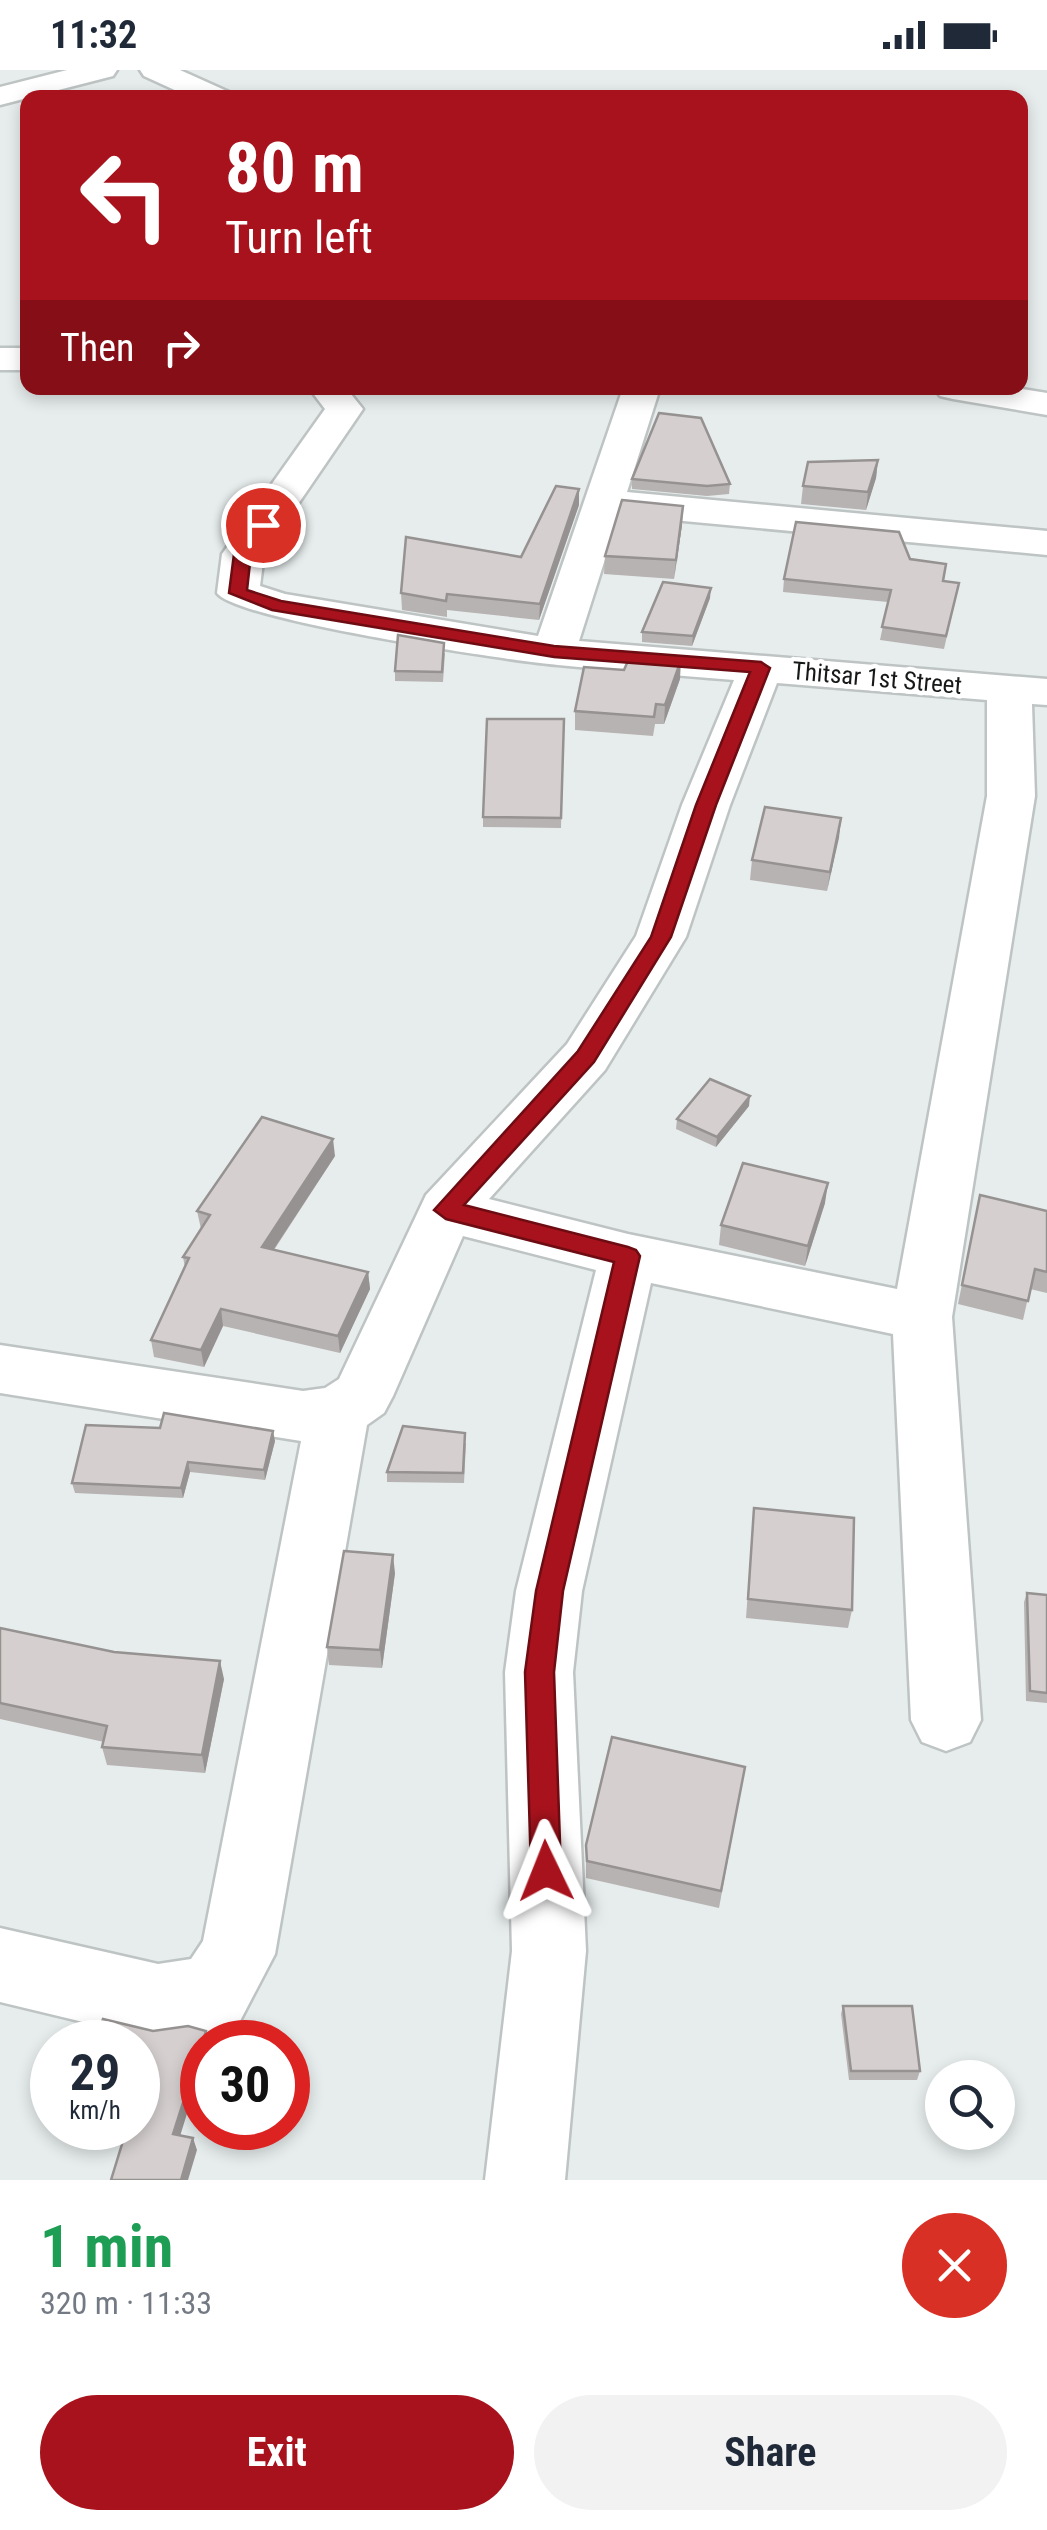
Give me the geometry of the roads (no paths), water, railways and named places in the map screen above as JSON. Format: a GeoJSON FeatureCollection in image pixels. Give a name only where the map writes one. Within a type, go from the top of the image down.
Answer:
{"type":"FeatureCollection","features":[{"type":"Feature","properties":{"kind":"street"},"geometry":{"type":"LineString","coordinates":[[24,90],[102,70]]}},
{"type":"Feature","properties":{"kind":"street"},"geometry":{"type":"LineString","coordinates":[[154,70],[200,90]]}},
{"type":"Feature","properties":{"kind":"street","name":"Thitsar 1st Street"},"geometry":{"type":"LineString","coordinates":[[333,395],[344,409],[242,554],[238,593],[278,606],[554,652],[1028,691]]}},
{"type":"Feature","properties":{"kind":"street"},"geometry":{"type":"LineString","coordinates":[[554,652],[639,395]]}},
{"type":"Feature","properties":{"kind":"street"},"geometry":{"type":"LineString","coordinates":[[995,395],[1047,404]]}},
{"type":"Feature","properties":{"kind":"street"},"geometry":{"type":"LineString","coordinates":[[605,502],[1047,543]]}},
{"type":"Feature","properties":{"kind":"street"},"geometry":{"type":"LineString","coordinates":[[0,1368],[303,1416],[338,1412],[362,1396],[446,1210],[586,1057],[661,937],[706,805],[761,668]]}},
{"type":"Feature","properties":{"kind":"street"},"geometry":{"type":"LineString","coordinates":[[946,1720],[922,1317],[1028,691]]}},
{"type":"Feature","properties":{"kind":"street"},"geometry":{"type":"LineString","coordinates":[[446,1210],[628,1256],[922,1317]]}},
{"type":"Feature","properties":{"kind":"street"},"geometry":{"type":"LineString","coordinates":[[525,2180],[549,1950],[541,1656],[549,1591],[628,1256]]}},
{"type":"Feature","properties":{"kind":"street"},"geometry":{"type":"LineString","coordinates":[[0,1965],[158,2002],[213,1994],[238,1954],[338,1412]]}}]}
